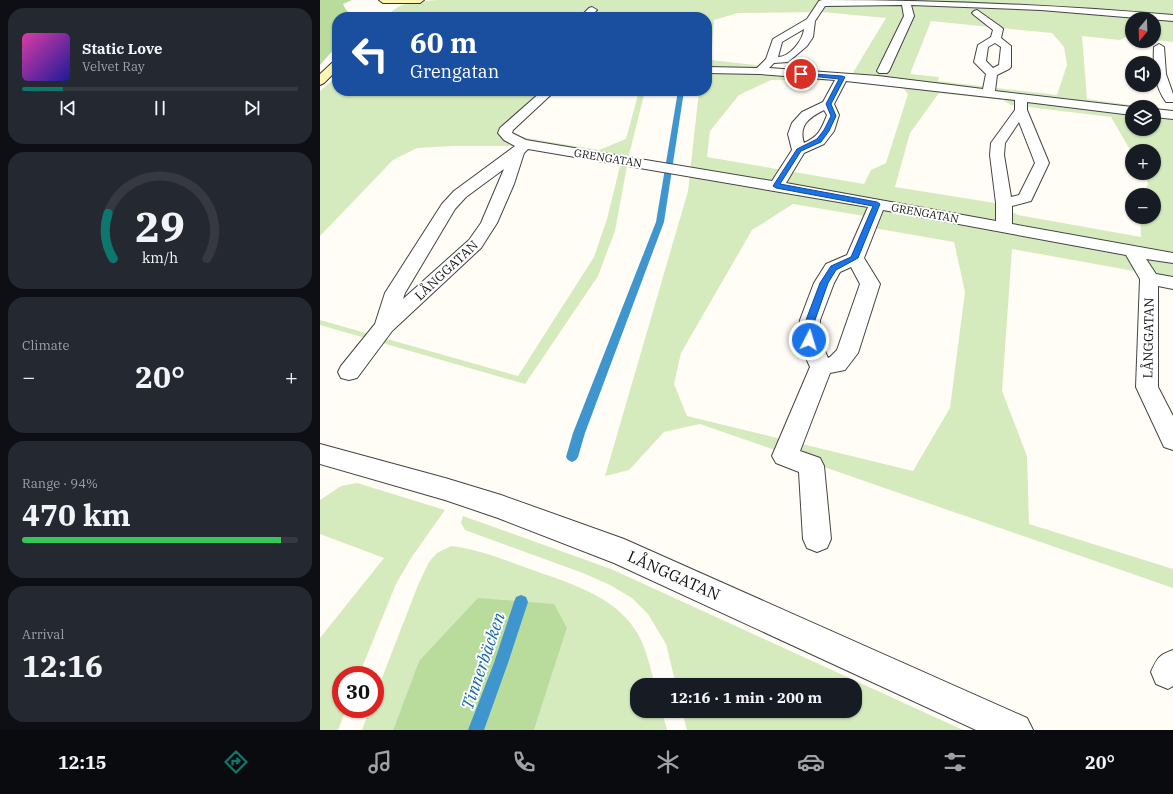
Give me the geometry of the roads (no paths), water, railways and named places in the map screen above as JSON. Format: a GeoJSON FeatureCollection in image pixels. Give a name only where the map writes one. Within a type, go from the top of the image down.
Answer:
{"type":"FeatureCollection","features":[{"type":"Feature","properties":{"kind":"main road"},"geometry":{"type":"LineString","coordinates":[[383,2],[420,0]]}},
{"type":"Feature","properties":{"kind":"main road"},"geometry":{"type":"LineString","coordinates":[[320,81],[332,69]]}},
{"type":"Feature","properties":{"kind":"street"},"geometry":{"type":"LineString","coordinates":[[760,71],[771,60],[777,41],[810,21],[822,3],[902,1],[1017,5],[1173,18]]}},
{"type":"Feature","properties":{"kind":"street"},"geometry":{"type":"LineString","coordinates":[[883,71],[909,16],[907,6],[902,1]]}},
{"type":"Feature","properties":{"kind":"street"},"geometry":{"type":"LineString","coordinates":[[977,13],[998,29],[996,39]]}},
{"type":"Feature","properties":{"kind":"street"},"geometry":{"type":"LineString","coordinates":[[771,60],[784,60],[803,44],[808,38],[810,21]]}},
{"type":"Feature","properties":{"kind":"street"},"geometry":{"type":"LineString","coordinates":[[992,73],[980,62],[983,45],[996,39]]}},
{"type":"Feature","properties":{"kind":"street"},"geometry":{"type":"LineString","coordinates":[[992,73],[1005,67],[1006,46],[996,39]]}},
{"type":"Feature","properties":{"kind":"street"},"geometry":{"type":"LineString","coordinates":[[1157,48],[1158,67],[1162,83],[1172,101]]}},
{"type":"Feature","properties":{"kind":"street"},"geometry":{"type":"LineString","coordinates":[[1161,48],[1168,56]]}},
{"type":"Feature","properties":{"kind":"street"},"geometry":{"type":"LineString","coordinates":[[712,70],[760,71],[878,80],[988,93],[1021,104],[1125,111]]}},
{"type":"Feature","properties":{"kind":"street"},"geometry":{"type":"LineString","coordinates":[[988,93],[992,73]]}},
{"type":"Feature","properties":{"kind":"street"},"geometry":{"type":"LineString","coordinates":[[799,150],[795,134],[799,123],[808,113],[828,104],[842,77]]}},
{"type":"Feature","properties":{"kind":"street","name":"GRENGATAN"},"geometry":{"type":"LineString","coordinates":[[543,96],[507,128],[505,133],[507,136],[518,142],[521,148],[679,169],[1004,226],[1173,258]]}},
{"type":"Feature","properties":{"kind":"street"},"geometry":{"type":"LineString","coordinates":[[776,186],[799,150],[819,141],[826,131],[834,116],[828,104]]}},
{"type":"Feature","properties":{"kind":"street"},"geometry":{"type":"LineString","coordinates":[[1004,203],[1025,198],[1042,163],[1021,104]]}},
{"type":"Feature","properties":{"kind":"street"},"geometry":{"type":"LineString","coordinates":[[1004,226],[1004,203],[997,155],[998,143],[1021,104]]}},
{"type":"Feature","properties":{"kind":"street"},"geometry":{"type":"LineString","coordinates":[[1161,113],[1173,114]]}},
{"type":"Feature","properties":{"kind":"street","name":"LÅNGGATAN"},"geometry":{"type":"LineString","coordinates":[[385,326],[395,292],[448,207],[460,194],[521,148]]}},
{"type":"Feature","properties":{"kind":"street","name":"LÅNGGATAN"},"geometry":{"type":"LineString","coordinates":[[349,372],[385,326],[476,244],[489,223],[521,148]]}},
{"type":"Feature","properties":{"kind":"street"},"geometry":{"type":"LineString","coordinates":[[476,182],[491,180],[506,184]]}},
{"type":"Feature","properties":{"kind":"street"},"geometry":{"type":"LineString","coordinates":[[817,539],[811,466],[785,456],[821,367],[809,340],[810,320],[824,283],[833,268],[855,258],[877,204]]}},
{"type":"Feature","properties":{"kind":"street","name":"LÅNGGATAN"},"geometry":{"type":"LineString","coordinates":[[1133,251],[1149,279],[1147,387],[1173,440]]}},
{"type":"Feature","properties":{"kind":"street"},"geometry":{"type":"LineString","coordinates":[[821,367],[837,364],[847,353],[870,284],[855,258]]}},
{"type":"Feature","properties":{"kind":"street","name":"LÅNGGATAN"},"geometry":{"type":"LineString","coordinates":[[1149,279],[1173,282]]}},
{"type":"Feature","properties":{"kind":"street","name":"LÅNGGATAN"},"geometry":{"type":"LineString","coordinates":[[320,454],[445,489],[501,507],[624,553],[1015,730]]}},
{"type":"Feature","properties":{"kind":"waterway"},"geometry":{"type":"LineString","coordinates":[[572,457],[579,433],[660,222],[680,96]]}},
{"type":"Feature","properties":{"kind":"waterway","name":"Tinnerbäcken"},"geometry":{"type":"LineString","coordinates":[[476,730],[501,663],[521,602]]}}]}
